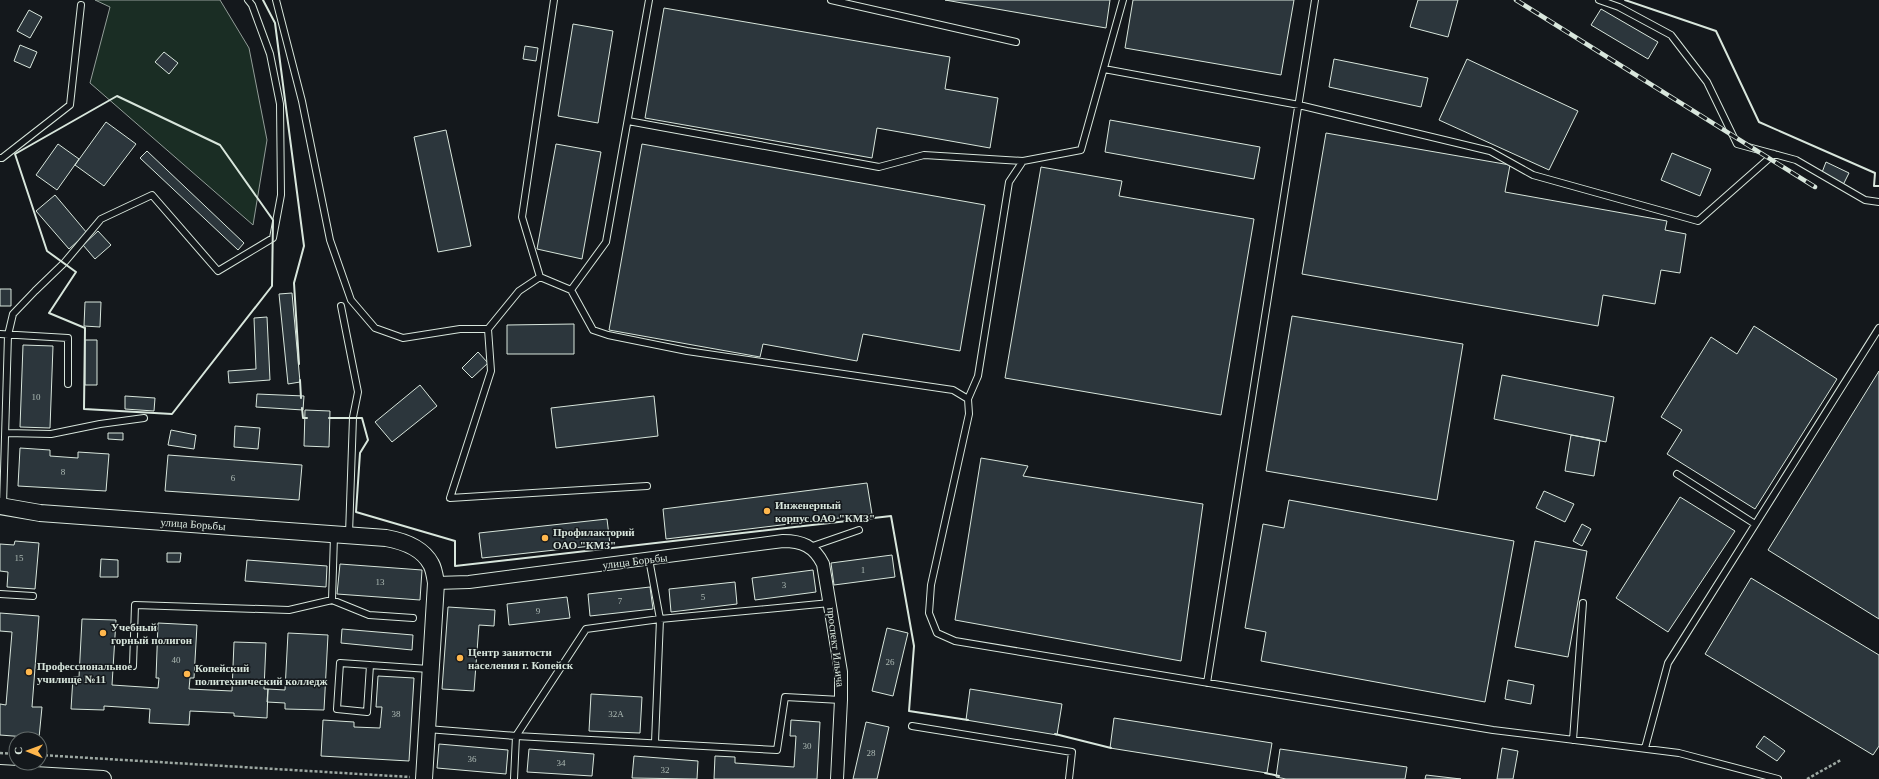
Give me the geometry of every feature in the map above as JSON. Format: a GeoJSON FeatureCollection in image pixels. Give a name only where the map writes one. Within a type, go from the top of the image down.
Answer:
{"type":"FeatureCollection","features":[{"type":"Feature","properties":{"kind":"street","name":"улица Борьбы"},"geometry":{"type":"LineString","coordinates":[[1,506],[40,513],[386,538],[400,541],[423,553],[432,564],[436,582],[424,778]]}},
{"type":"Feature","properties":{"kind":"street","name":"улица Борьбы"},"geometry":{"type":"LineString","coordinates":[[436,582],[469,582],[783,541],[798,541],[810,547]]}},
{"type":"Feature","properties":{"kind":"street","name":"проспект Ильича"},"geometry":{"type":"LineString","coordinates":[[810,547],[818,554],[824,564],[840,672],[841,700],[837,779]]}},
{"type":"Feature","properties":{"kind":"street"},"geometry":{"type":"LineString","coordinates":[[1,775],[103,779]]}},
{"type":"Feature","properties":{"kind":"lane"},"geometry":{"type":"LineString","coordinates":[[1,506],[6,433],[8,335],[13,314],[35,290],[64,264],[101,219],[152,195],[218,271],[273,238],[281,195],[280,104],[270,54],[252,5],[248,0]]}},
{"type":"Feature","properties":{"kind":"lane"},"geometry":{"type":"LineString","coordinates":[[276,0],[302,101],[330,240],[351,300],[375,328],[403,338],[460,329],[488,329]]}},
{"type":"Feature","properties":{"kind":"lane"},"geometry":{"type":"LineString","coordinates":[[554,0],[522,217],[540,276],[571,290],[593,330],[608,336],[687,351],[953,390],[968,399]]}},
{"type":"Feature","properties":{"kind":"lane"},"geometry":{"type":"LineString","coordinates":[[571,290],[606,242],[649,0]]}},
{"type":"Feature","properties":{"kind":"lane"},"geometry":{"type":"LineString","coordinates":[[831,0],[1016,42]]}},
{"type":"Feature","properties":{"kind":"lane"},"geometry":{"type":"LineString","coordinates":[[628,121],[879,167],[924,155],[1023,161],[1081,150],[1124,0]]}},
{"type":"Feature","properties":{"kind":"lane"},"geometry":{"type":"LineString","coordinates":[[1207,683],[1315,0]]}},
{"type":"Feature","properties":{"kind":"lane"},"geometry":{"type":"LineString","coordinates":[[1599,0],[1619,7],[1671,35],[1707,82],[1737,144],[1796,160],[1865,200],[1879,202]]}},
{"type":"Feature","properties":{"kind":"lane"},"geometry":{"type":"LineString","coordinates":[[0,158],[2,158],[70,105],[80,5]]}},
{"type":"Feature","properties":{"kind":"lane"},"geometry":{"type":"LineString","coordinates":[[1104,69],[1298,105],[1490,151],[1533,175],[1698,221],[1774,154]]}},
{"type":"Feature","properties":{"kind":"lane"},"geometry":{"type":"LineString","coordinates":[[1023,161],[1008,182],[978,376],[968,399],[969,414],[931,585],[929,613],[937,633],[955,641],[1493,730],[1679,753],[1778,779]]}},
{"type":"Feature","properties":{"kind":"lane"},"geometry":{"type":"LineString","coordinates":[[540,276],[519,291],[488,329],[491,371],[450,498],[647,486]]}},
{"type":"Feature","properties":{"kind":"lane"},"geometry":{"type":"LineString","coordinates":[[332,600],[341,534],[353,417],[358,392],[341,306]]}},
{"type":"Feature","properties":{"kind":"lane"},"geometry":{"type":"LineString","coordinates":[[1645,748],[1668,663],[1879,328]]}},
{"type":"Feature","properties":{"kind":"lane"},"geometry":{"type":"LineString","coordinates":[[0,334],[68,338],[68,384]]}},
{"type":"Feature","properties":{"kind":"lane"},"geometry":{"type":"LineString","coordinates":[[6,433],[51,434],[100,424],[144,418]]}},
{"type":"Feature","properties":{"kind":"lane"},"geometry":{"type":"LineString","coordinates":[[1677,474],[1755,524]]}},
{"type":"Feature","properties":{"kind":"lane"},"geometry":{"type":"LineString","coordinates":[[810,547],[859,530]]}},
{"type":"Feature","properties":{"kind":"lane"},"geometry":{"type":"LineString","coordinates":[[649,559],[660,619],[655,742]]}},
{"type":"Feature","properties":{"kind":"lane"},"geometry":{"type":"LineString","coordinates":[[0,594],[33,596]]}},
{"type":"Feature","properties":{"kind":"lane"},"geometry":{"type":"LineString","coordinates":[[132,666],[135,605],[289,610],[332,600],[369,615],[414,618]]}},
{"type":"Feature","properties":{"kind":"lane"},"geometry":{"type":"LineString","coordinates":[[514,779],[516,736],[586,629],[660,619],[830,603]]}},
{"type":"Feature","properties":{"kind":"lane"},"geometry":{"type":"LineString","coordinates":[[1573,740],[1583,603]]}},
{"type":"Feature","properties":{"kind":"lane"},"geometry":{"type":"LineString","coordinates":[[370,665],[366,712],[337,709],[340,663],[431,669]]}},
{"type":"Feature","properties":{"kind":"lane"},"geometry":{"type":"LineString","coordinates":[[427,729],[516,736],[655,742],[778,750],[785,698],[841,700]]}},
{"type":"Feature","properties":{"kind":"lane"},"geometry":{"type":"LineString","coordinates":[[912,726],[1072,752],[1069,779]]}},
{"type":"Feature","properties":{"kind":"path"},"geometry":{"type":"LineString","coordinates":[[48,756],[424,778]]}},
{"type":"Feature","properties":{"kind":"path"},"geometry":{"type":"LineString","coordinates":[[1807,779],[1841,760]]}},
{"type":"Feature","properties":{"kind":"green space"},"geometry":{"type":"Polygon","coordinates":[[[95,0],[220,0],[249,48],[267,140],[253,225],[90,83],[110,7],[95,0]]]}},
{"type":"Feature","properties":{"kind":"building"},"geometry":{"type":"Polygon","coordinates":[[[945,0],[1110,0],[1106,28],[945,0]]]}},
{"type":"Feature","properties":{"kind":"building"},"geometry":{"type":"Polygon","coordinates":[[[1133,0],[1294,0],[1281,75],[1125,48],[1133,0]]]}},
{"type":"Feature","properties":{"kind":"building"},"geometry":{"type":"Polygon","coordinates":[[[1418,0],[1458,0],[1448,37],[1410,27],[1418,0]]]}},
{"type":"Feature","properties":{"kind":"building"},"geometry":{"type":"Polygon","coordinates":[[[664,8],[950,57],[945,89],[998,98],[990,148],[877,128],[872,158],[645,118],[664,8]]]}},
{"type":"Feature","properties":{"kind":"building"},"geometry":{"type":"Polygon","coordinates":[[[1601,9],[1658,42],[1648,59],[1591,25],[1601,9]]]}},
{"type":"Feature","properties":{"kind":"building"},"geometry":{"type":"Polygon","coordinates":[[[29,10],[42,17],[30,38],[17,31],[29,10]]]}},
{"type":"Feature","properties":{"kind":"building"},"geometry":{"type":"Polygon","coordinates":[[[573,24],[613,31],[598,123],[558,116],[573,24]]]}},
{"type":"Feature","properties":{"kind":"building"},"geometry":{"type":"Polygon","coordinates":[[[20,45],[37,52],[30,68],[14,61],[20,45]]]}},
{"type":"Feature","properties":{"kind":"building"},"geometry":{"type":"Polygon","coordinates":[[[525,46],[538,48],[536,61],[523,59],[525,46]]]}},
{"type":"Feature","properties":{"kind":"building"},"geometry":{"type":"Polygon","coordinates":[[[164,52],[178,63],[169,74],[155,62],[164,52]]]}},
{"type":"Feature","properties":{"kind":"building"},"geometry":{"type":"Polygon","coordinates":[[[1334,59],[1428,78],[1421,107],[1329,87],[1334,59]]]}},
{"type":"Feature","properties":{"kind":"building"},"geometry":{"type":"Polygon","coordinates":[[[1467,59],[1578,111],[1549,170],[1439,120],[1467,59]]]}},
{"type":"Feature","properties":{"kind":"building"},"geometry":{"type":"Polygon","coordinates":[[[1110,120],[1260,147],[1254,179],[1105,152],[1110,120]]]}},
{"type":"Feature","properties":{"kind":"building"},"geometry":{"type":"Polygon","coordinates":[[[106,122],[136,144],[104,186],[75,165],[106,122]]]}},
{"type":"Feature","properties":{"kind":"building"},"geometry":{"type":"Polygon","coordinates":[[[446,130],[471,246],[438,252],[414,137],[446,130]]]}},
{"type":"Feature","properties":{"kind":"building"},"geometry":{"type":"Polygon","coordinates":[[[1326,133],[1510,165],[1505,192],[1667,221],[1665,230],[1686,234],[1680,273],[1661,270],[1655,304],[1603,295],[1598,326],[1302,274],[1326,133]]]}},
{"type":"Feature","properties":{"kind":"building"},"geometry":{"type":"Polygon","coordinates":[[[58,144],[79,159],[57,190],[36,175],[58,144]]]}},
{"type":"Feature","properties":{"kind":"building"},"geometry":{"type":"Polygon","coordinates":[[[556,144],[601,152],[582,259],[537,249],[556,144]]]}},
{"type":"Feature","properties":{"kind":"building"},"geometry":{"type":"Polygon","coordinates":[[[642,144],[985,205],[960,351],[863,334],[857,361],[763,344],[760,357],[609,330],[642,144]]]}},
{"type":"Feature","properties":{"kind":"building"},"geometry":{"type":"Polygon","coordinates":[[[147,151],[244,243],[238,250],[140,158],[147,151]]]}},
{"type":"Feature","properties":{"kind":"building"},"geometry":{"type":"Polygon","coordinates":[[[1672,153],[1711,169],[1700,196],[1661,180],[1672,153]]]}},
{"type":"Feature","properties":{"kind":"building"},"geometry":{"type":"Polygon","coordinates":[[[1826,162],[1849,173],[1843,185],[1821,175],[1826,162]]]}},
{"type":"Feature","properties":{"kind":"building"},"geometry":{"type":"Polygon","coordinates":[[[1041,167],[1122,181],[1119,196],[1254,219],[1221,415],[1005,378],[1041,167]]]}},
{"type":"Feature","properties":{"kind":"building"},"geometry":{"type":"Polygon","coordinates":[[[55,195],[87,233],[69,249],[36,211],[55,195]]]}},
{"type":"Feature","properties":{"kind":"building"},"geometry":{"type":"Polygon","coordinates":[[[98,231],[111,245],[95,259],[83,245],[98,231]]]}},
{"type":"Feature","properties":{"kind":"building"},"geometry":{"type":"Polygon","coordinates":[[[0,289],[11,289],[11,306],[0,306],[0,289]]]}},
{"type":"Feature","properties":{"kind":"building"},"geometry":{"type":"Polygon","coordinates":[[[292,293],[300,382],[288,384],[279,294],[292,293]]]}},
{"type":"Feature","properties":{"kind":"building"},"geometry":{"type":"Polygon","coordinates":[[[85,302],[101,302],[100,327],[84,326],[85,302]]]}},
{"type":"Feature","properties":{"kind":"building"},"geometry":{"type":"Polygon","coordinates":[[[1292,316],[1463,344],[1437,500],[1266,471],[1292,316]]]}},
{"type":"Feature","properties":{"kind":"building"},"geometry":{"type":"Polygon","coordinates":[[[267,317],[270,380],[229,383],[228,371],[256,369],[254,318],[267,317]]]}},
{"type":"Feature","properties":{"kind":"building"},"geometry":{"type":"Polygon","coordinates":[[[574,324],[574,354],[507,354],[507,325],[574,324]]]}},
{"type":"Feature","properties":{"kind":"building"},"geometry":{"type":"Polygon","coordinates":[[[1754,326],[1837,379],[1755,509],[1667,454],[1682,430],[1661,417],[1711,337],[1737,354],[1754,326]]]}},
{"type":"Feature","properties":{"kind":"building"},"geometry":{"type":"Polygon","coordinates":[[[85,340],[97,340],[97,385],[85,385],[85,340]]]}},
{"type":"Feature","properties":{"kind":"building"},"geometry":{"type":"Polygon","coordinates":[[[23,345],[53,346],[50,428],[20,427],[23,345]]]}},
{"type":"Feature","properties":{"kind":"building"},"geometry":{"type":"Polygon","coordinates":[[[478,352],[488,363],[472,378],[462,368],[478,352]]]}},
{"type":"Feature","properties":{"kind":"building"},"geometry":{"type":"Polygon","coordinates":[[[1879,371],[1879,619],[1768,550],[1879,371]]]}},
{"type":"Feature","properties":{"kind":"building"},"geometry":{"type":"Polygon","coordinates":[[[1502,375],[1614,397],[1606,442],[1494,419],[1502,375]]]}},
{"type":"Feature","properties":{"kind":"building"},"geometry":{"type":"Polygon","coordinates":[[[420,385],[437,406],[392,442],[375,422],[420,385]]]}},
{"type":"Feature","properties":{"kind":"building"},"geometry":{"type":"Polygon","coordinates":[[[257,394],[304,396],[303,410],[256,407],[257,394]]]}},
{"type":"Feature","properties":{"kind":"building"},"geometry":{"type":"Polygon","coordinates":[[[125,396],[155,398],[154,411],[125,409],[125,396]]]}},
{"type":"Feature","properties":{"kind":"building"},"geometry":{"type":"Polygon","coordinates":[[[654,396],[658,436],[556,448],[551,408],[654,396]]]}},
{"type":"Feature","properties":{"kind":"building"},"geometry":{"type":"Polygon","coordinates":[[[305,410],[330,411],[329,447],[304,446],[305,410]]]}},
{"type":"Feature","properties":{"kind":"building"},"geometry":{"type":"Polygon","coordinates":[[[235,426],[260,428],[258,449],[234,447],[235,426]]]}},
{"type":"Feature","properties":{"kind":"building"},"geometry":{"type":"Polygon","coordinates":[[[171,430],[196,435],[194,449],[168,445],[171,430]]]}},
{"type":"Feature","properties":{"kind":"building"},"geometry":{"type":"Polygon","coordinates":[[[108,433],[123,433],[123,440],[108,439],[108,433]]]}},
{"type":"Feature","properties":{"kind":"building"},"geometry":{"type":"Polygon","coordinates":[[[1571,435],[1600,440],[1594,476],[1565,471],[1571,435]]]}},
{"type":"Feature","properties":{"kind":"building"},"geometry":{"type":"Polygon","coordinates":[[[20,448],[50,450],[50,456],[78,458],[78,452],[109,454],[106,491],[18,486],[20,448]]]}},
{"type":"Feature","properties":{"kind":"building"},"geometry":{"type":"Polygon","coordinates":[[[168,455],[302,465],[299,500],[165,491],[168,455]]]}},
{"type":"Feature","properties":{"kind":"building"},"geometry":{"type":"Polygon","coordinates":[[[981,458],[1028,466],[1023,476],[1203,504],[1181,661],[955,620],[981,458]]]}},
{"type":"Feature","properties":{"kind":"building","name":"Инженерный корпус ОАО \"КМЗ\""},"geometry":{"type":"Polygon","coordinates":[[[867,483],[872,514],[666,539],[663,509],[867,483]]]}},
{"type":"Feature","properties":{"kind":"building"},"geometry":{"type":"Polygon","coordinates":[[[1544,491],[1574,504],[1565,522],[1536,508],[1544,491]]]}},
{"type":"Feature","properties":{"kind":"building"},"geometry":{"type":"Polygon","coordinates":[[[1680,497],[1735,531],[1668,632],[1616,598],[1680,497]]]}},
{"type":"Feature","properties":{"kind":"building"},"geometry":{"type":"Polygon","coordinates":[[[1289,500],[1514,541],[1485,702],[1261,661],[1266,632],[1245,628],[1263,524],[1284,528],[1289,500]]]}},
{"type":"Feature","properties":{"kind":"building","name":"Профилакторий ОАО \"КМЗ\""},"geometry":{"type":"Polygon","coordinates":[[[607,519],[610,544],[482,558],[479,533],[607,519]]]}},
{"type":"Feature","properties":{"kind":"building"},"geometry":{"type":"Polygon","coordinates":[[[1582,524],[1591,529],[1582,546],[1573,541],[1582,524]]]}},
{"type":"Feature","properties":{"kind":"building"},"geometry":{"type":"Polygon","coordinates":[[[15,541],[39,543],[35,589],[7,587],[8,572],[0,571],[0,544],[14,545],[15,541]]]}},
{"type":"Feature","properties":{"kind":"building"},"geometry":{"type":"Polygon","coordinates":[[[1535,541],[1587,551],[1568,657],[1515,647],[1535,541]]]}},
{"type":"Feature","properties":{"kind":"building"},"geometry":{"type":"Polygon","coordinates":[[[167,553],[181,553],[180,562],[167,562],[167,553]]]}},
{"type":"Feature","properties":{"kind":"building"},"geometry":{"type":"Polygon","coordinates":[[[892,555],[895,577],[834,585],[831,563],[892,555]]]}},
{"type":"Feature","properties":{"kind":"building"},"geometry":{"type":"Polygon","coordinates":[[[101,559],[118,560],[118,577],[100,577],[101,559]]]}},
{"type":"Feature","properties":{"kind":"building"},"geometry":{"type":"Polygon","coordinates":[[[247,560],[327,566],[326,587],[245,581],[247,560]]]}},
{"type":"Feature","properties":{"kind":"building"},"geometry":{"type":"Polygon","coordinates":[[[340,564],[422,570],[420,600],[337,594],[340,564]]]}},
{"type":"Feature","properties":{"kind":"building"},"geometry":{"type":"Polygon","coordinates":[[[813,570],[816,592],[755,600],[752,578],[813,570]]]}},
{"type":"Feature","properties":{"kind":"building"},"geometry":{"type":"Polygon","coordinates":[[[1751,578],[1879,655],[1879,746],[1873,755],[1705,654],[1751,578]]]}},
{"type":"Feature","properties":{"kind":"building"},"geometry":{"type":"Polygon","coordinates":[[[735,582],[737,604],[671,612],[669,589],[735,582]]]}},
{"type":"Feature","properties":{"kind":"building"},"geometry":{"type":"Polygon","coordinates":[[[650,587],[653,609],[590,616],[588,594],[650,587]]]}},
{"type":"Feature","properties":{"kind":"building"},"geometry":{"type":"Polygon","coordinates":[[[567,597],[570,618],[509,625],[507,604],[567,597]]]}},
{"type":"Feature","properties":{"kind":"building","name":"Центр занятости населения г. Копейск"},"geometry":{"type":"Polygon","coordinates":[[[448,607],[495,610],[494,626],[479,625],[474,691],[442,689],[448,607]]]}},
{"type":"Feature","properties":{"kind":"building"},"geometry":{"type":"Polygon","coordinates":[[[0,613],[39,616],[32,707],[42,707],[40,731],[8,731],[8,736],[0,735],[0,704],[6,705],[12,632],[0,631],[0,613]]]}},
{"type":"Feature","properties":{"kind":"building"},"geometry":{"type":"Polygon","coordinates":[[[82,619],[116,620],[112,685],[158,688],[159,678],[156,678],[158,623],[197,625],[194,678],[190,678],[189,689],[232,691],[234,642],[266,643],[264,689],[268,689],[267,718],[234,716],[234,713],[190,711],[189,725],[149,723],[150,709],[104,706],[104,710],[71,709],[73,677],[79,677],[82,619]]]}},
{"type":"Feature","properties":{"kind":"building"},"geometry":{"type":"Polygon","coordinates":[[[887,628],[908,633],[893,696],[872,691],[887,628]]]}},
{"type":"Feature","properties":{"kind":"building"},"geometry":{"type":"Polygon","coordinates":[[[342,629],[413,635],[412,650],[341,643],[342,629]]]}},
{"type":"Feature","properties":{"kind":"building"},"geometry":{"type":"Polygon","coordinates":[[[288,633],[328,635],[324,710],[285,709],[285,703],[267,702],[268,689],[285,690],[288,633]]]}},
{"type":"Feature","properties":{"kind":"building"},"geometry":{"type":"Polygon","coordinates":[[[378,676],[414,678],[409,761],[321,756],[323,720],[354,722],[354,727],[380,728],[382,707],[376,707],[378,676]]]}},
{"type":"Feature","properties":{"kind":"building"},"geometry":{"type":"Polygon","coordinates":[[[1508,680],[1534,685],[1531,704],[1505,699],[1508,680]]]}},
{"type":"Feature","properties":{"kind":"building"},"geometry":{"type":"Polygon","coordinates":[[[970,689],[1062,704],[1057,735],[966,720],[970,689]]]}},
{"type":"Feature","properties":{"kind":"building"},"geometry":{"type":"Polygon","coordinates":[[[591,694],[642,697],[640,733],[589,731],[591,694]]]}},
{"type":"Feature","properties":{"kind":"building"},"geometry":{"type":"Polygon","coordinates":[[[1114,718],[1272,743],[1267,773],[1110,748],[1114,718]]]}},
{"type":"Feature","properties":{"kind":"building"},"geometry":{"type":"Polygon","coordinates":[[[791,720],[820,722],[817,779],[714,779],[715,756],[735,757],[735,763],[794,767],[796,736],[790,736],[791,720]]]}},
{"type":"Feature","properties":{"kind":"building"},"geometry":{"type":"Polygon","coordinates":[[[866,722],[889,727],[877,779],[853,779],[866,722]]]}},
{"type":"Feature","properties":{"kind":"building"},"geometry":{"type":"Polygon","coordinates":[[[1764,736],[1785,751],[1777,761],[1756,747],[1764,736]]]}},
{"type":"Feature","properties":{"kind":"building"},"geometry":{"type":"Polygon","coordinates":[[[439,744],[508,750],[506,774],[437,768],[439,744]]]}},
{"type":"Feature","properties":{"kind":"building"},"geometry":{"type":"Polygon","coordinates":[[[1502,748],[1518,751],[1513,779],[1497,779],[1502,748]]]}},
{"type":"Feature","properties":{"kind":"building"},"geometry":{"type":"Polygon","coordinates":[[[529,749],[594,754],[592,776],[527,772],[529,749]]]}},
{"type":"Feature","properties":{"kind":"building"},"geometry":{"type":"Polygon","coordinates":[[[1280,749],[1407,767],[1405,779],[1286,779],[1276,777],[1280,749]]]}},
{"type":"Feature","properties":{"kind":"building"},"geometry":{"type":"Polygon","coordinates":[[[634,756],[698,761],[697,779],[632,778],[634,756]]]}},
{"type":"Feature","properties":{"kind":"building"},"geometry":{"type":"Polygon","coordinates":[[[1426,775],[1461,779],[1425,779],[1426,775]]]}},
{"type":"Feature","properties":{"kind":"railway"},"geometry":{"type":"LineString","coordinates":[[1516,0],[1815,187]]}},
{"type":"Feature","properties":{"kind":"wall"},"geometry":{"type":"LineString","coordinates":[[263,0],[275,23],[304,246],[294,283],[299,364]]}},
{"type":"Feature","properties":{"kind":"wall"},"geometry":{"type":"LineString","coordinates":[[1625,0],[1716,31],[1759,122],[1875,173],[1874,186],[1879,186]]}},
{"type":"Feature","properties":{"kind":"wall"},"geometry":{"type":"LineString","coordinates":[[117,96],[220,145],[273,220],[272,286],[172,414],[84,409],[85,328],[49,313],[76,272],[47,251],[15,154],[117,96]]}},
{"type":"Feature","properties":{"kind":"wall"},"geometry":{"type":"LineString","coordinates":[[300,380],[301,398]]}},
{"type":"Feature","properties":{"kind":"wall"},"geometry":{"type":"LineString","coordinates":[[302,408],[303,418],[307,418]]}},
{"type":"Feature","properties":{"kind":"wall"},"geometry":{"type":"LineString","coordinates":[[329,418],[362,418],[368,440],[360,453],[356,512],[455,541],[455,566],[891,516],[914,646],[909,711],[968,720]]}},
{"type":"Feature","properties":{"kind":"wall"},"geometry":{"type":"LineString","coordinates":[[1055,734],[1111,748]]}},
{"type":"Feature","properties":{"kind":"wall"},"geometry":{"type":"LineString","coordinates":[[1265,773],[1279,776]]}},
{"type":"Feature","properties":{"kind":"place","name":"Инженерный корпус ОАО \"КМЗ\""},"geometry":{"type":"Point","coordinates":[767,511]}},
{"type":"Feature","properties":{"kind":"place","name":"Профилакторий ОАО \"КМЗ\""},"geometry":{"type":"Point","coordinates":[545,538]}},
{"type":"Feature","properties":{"kind":"place","name":"Учебный горный полигон"},"geometry":{"type":"Point","coordinates":[103,633]}},
{"type":"Feature","properties":{"kind":"place","name":"Центр занятости населения г. Копейск"},"geometry":{"type":"Point","coordinates":[460,658]}},
{"type":"Feature","properties":{"kind":"place","name":"Профессиональное училище №11"},"geometry":{"type":"Point","coordinates":[29,672]}},
{"type":"Feature","properties":{"kind":"place","name":"Копейский политехнический колледж"},"geometry":{"type":"Point","coordinates":[187,674]}}]}
